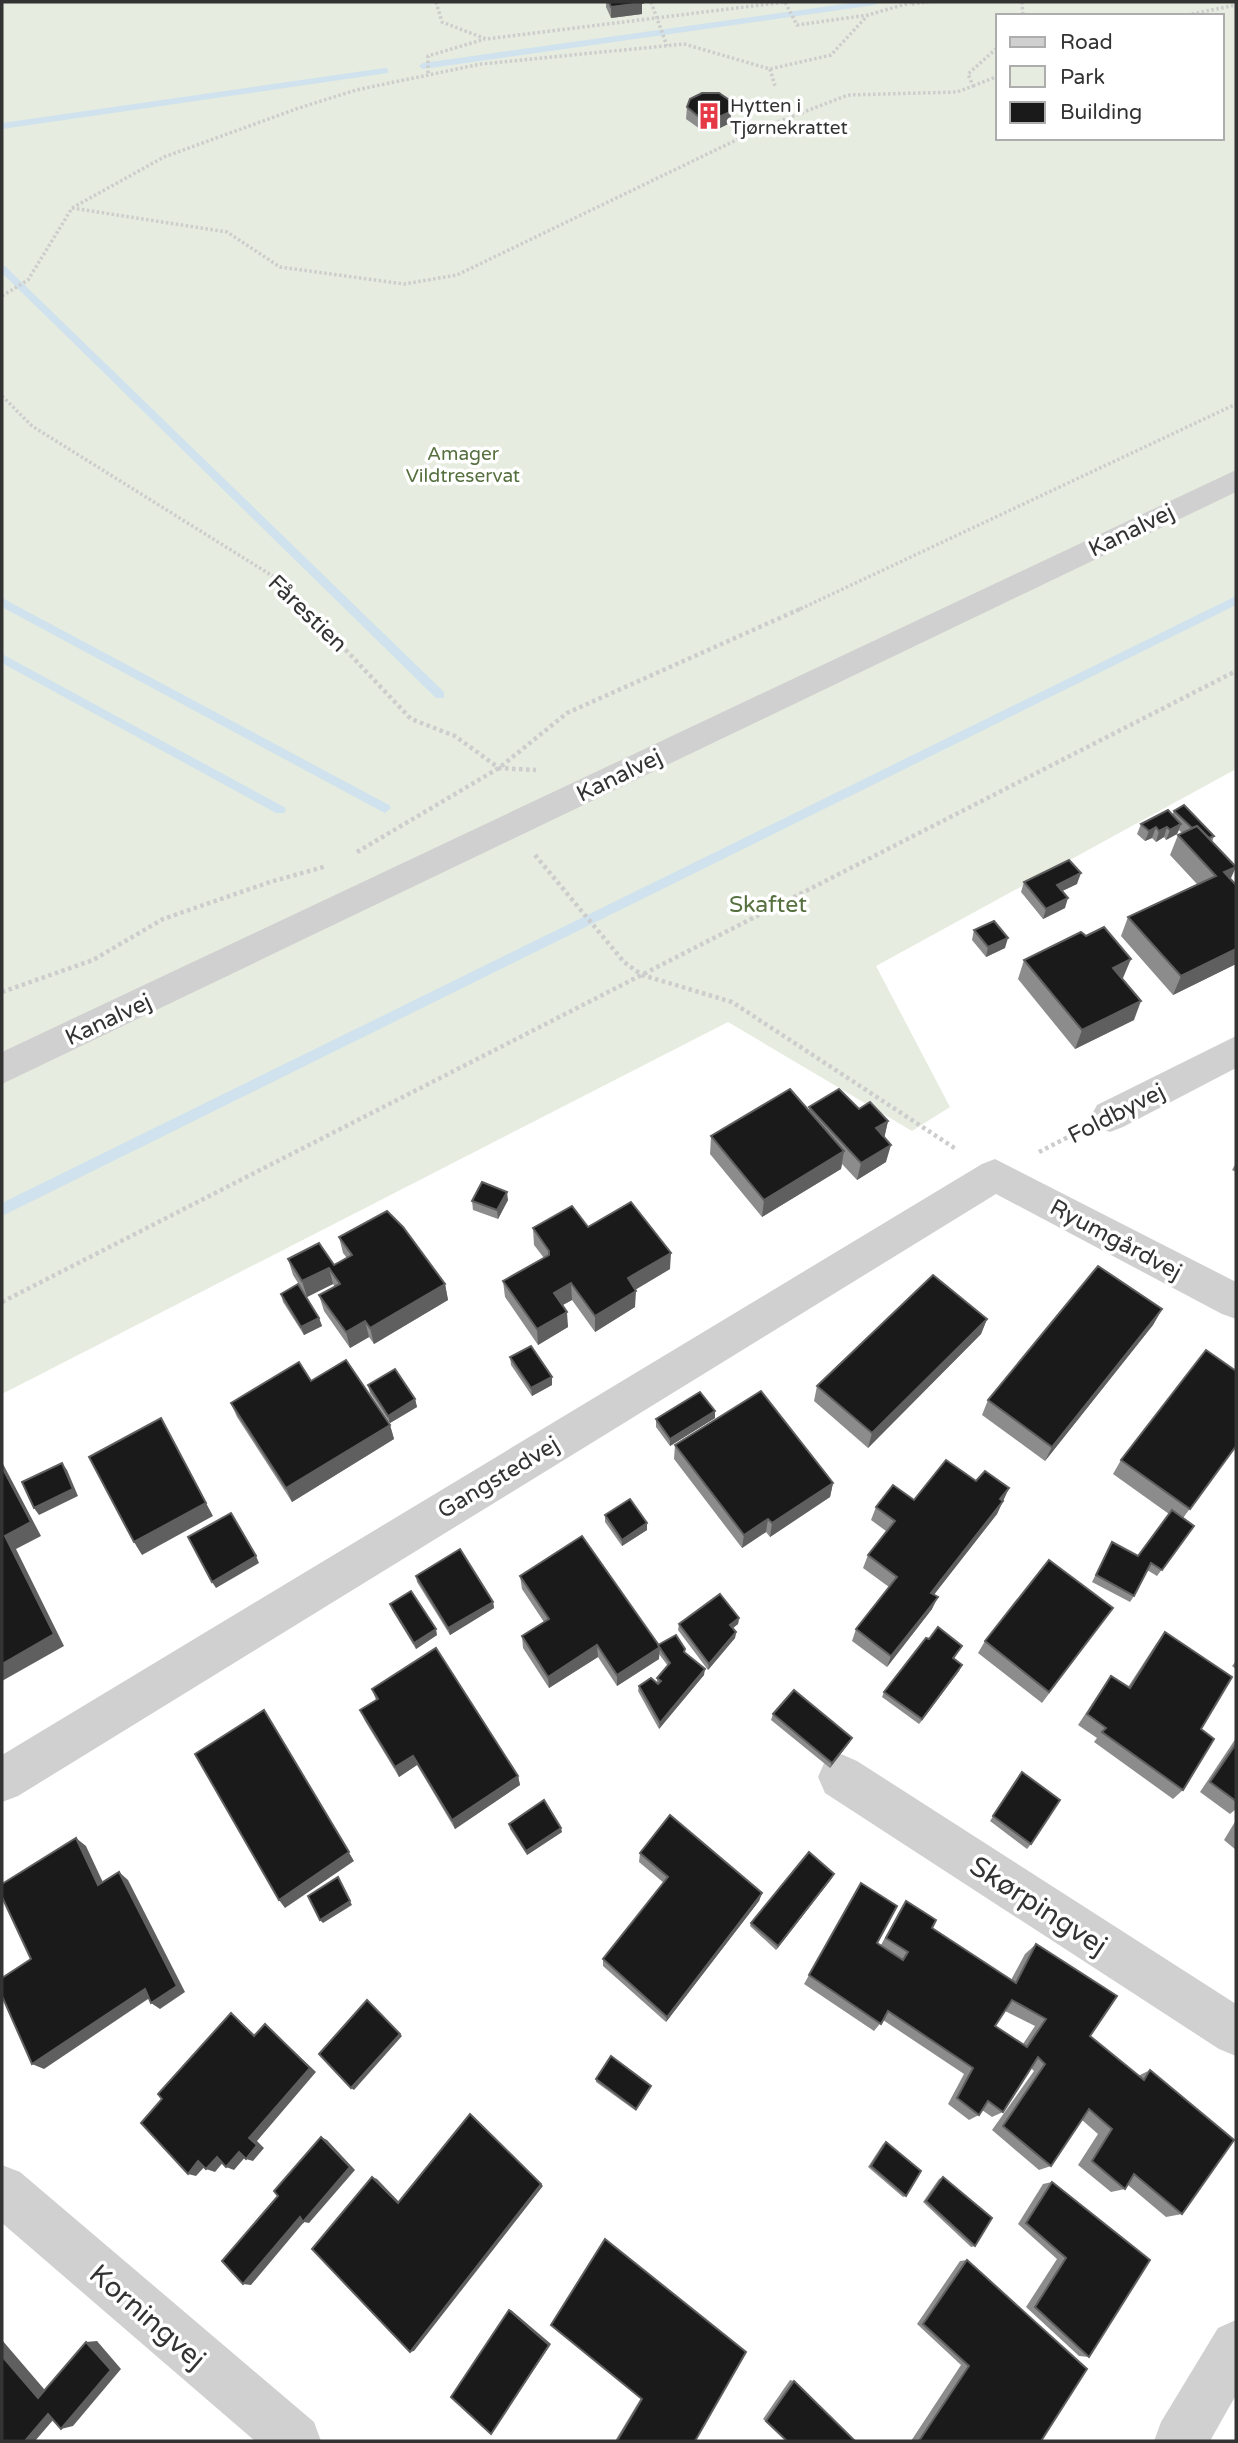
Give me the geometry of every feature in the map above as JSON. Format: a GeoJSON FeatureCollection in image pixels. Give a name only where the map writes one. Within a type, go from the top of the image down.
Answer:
{"type":"FeatureCollection","features":[{"type":"Feature","properties":{"kind":"street","name":"Kanalvej"},"geometry":{"type":"LineString","coordinates":[[2,1069],[1236,480]]}},
{"type":"Feature","properties":{"kind":"street","name":"Foldbyvej"},"geometry":{"type":"LineString","coordinates":[[1110,1116],[1236,1051]]}},
{"type":"Feature","properties":{"kind":"street","name":"Ryumgårdvej"},"geometry":{"type":"LineString","coordinates":[[995,1175],[1236,1303]]}},
{"type":"Feature","properties":{"kind":"street","name":"Gangstedvej"},"geometry":{"type":"LineString","coordinates":[[2,1780],[995,1175]]}},
{"type":"Feature","properties":{"kind":"street","name":"Skørpingvej"},"geometry":{"type":"LineString","coordinates":[[841,1777],[1236,2032]]}},
{"type":"Feature","properties":{"kind":"street","name":"Korningvej"},"geometry":{"type":"LineString","coordinates":[[2,2190],[295,2441]]}},
{"type":"Feature","properties":{"kind":"street"},"geometry":{"type":"LineString","coordinates":[[1180,2441],[1236,2346]]}},
{"type":"Feature","properties":{"kind":"path"},"geometry":{"type":"LineString","coordinates":[[436,2],[442,22],[486,39]]}},
{"type":"Feature","properties":{"kind":"path"},"geometry":{"type":"LineString","coordinates":[[651,2],[667,46]]}},
{"type":"Feature","properties":{"kind":"path"},"geometry":{"type":"LineString","coordinates":[[428,73],[428,56],[486,39],[654,16],[785,2],[797,25],[868,15],[913,3],[928,2]]}},
{"type":"Feature","properties":{"kind":"path"},"geometry":{"type":"LineString","coordinates":[[1192,14],[1236,5]]}},
{"type":"Feature","properties":{"kind":"path"},"geometry":{"type":"LineString","coordinates":[[2,296],[28,280],[72,208],[164,157],[356,90],[481,64],[684,44],[770,69],[831,55],[868,15]]}},
{"type":"Feature","properties":{"kind":"path"},"geometry":{"type":"LineString","coordinates":[[974,86],[968,74],[996,49]]}},
{"type":"Feature","properties":{"kind":"path"},"geometry":{"type":"LineString","coordinates":[[770,69],[775,86]]}},
{"type":"Feature","properties":{"kind":"path"},"geometry":{"type":"LineString","coordinates":[[72,208],[227,232],[280,267],[404,284],[457,275],[757,130],[848,95],[957,92],[996,77]]}},
{"type":"Feature","properties":{"kind":"path","name":"Fårestien"},"geometry":{"type":"LineString","coordinates":[[2,396],[32,426],[279,580],[411,719],[455,736],[499,768]]}},
{"type":"Feature","properties":{"kind":"path"},"geometry":{"type":"LineString","coordinates":[[349,857],[499,768],[567,713],[868,579],[1236,404]]}},
{"type":"Feature","properties":{"kind":"path"},"geometry":{"type":"LineString","coordinates":[[2,1301],[1236,671]]}},
{"type":"Feature","properties":{"kind":"path"},"geometry":{"type":"LineString","coordinates":[[499,768],[534,769],[557,776],[573,797]]}},
{"type":"Feature","properties":{"kind":"path"},"geometry":{"type":"LineString","coordinates":[[2,992],[93,960],[163,919],[339,863]]}},
{"type":"Feature","properties":{"kind":"path"},"geometry":{"type":"LineString","coordinates":[[565,890],[624,962],[642,975],[732,1002],[995,1175]]}},
{"type":"Feature","properties":{"kind":"path","name":"Foldbyvej"},"geometry":{"type":"LineString","coordinates":[[995,1175],[1110,1116]]}},
{"type":"Feature","properties":{"kind":"green space","name":"Amager Vildtreservat"},"geometry":{"type":"Polygon","coordinates":[[[2,2],[1236,2],[1236,769],[876,966],[950,1107],[912,1131],[728,1022],[2,1394],[2,2]]]}},
{"type":"Feature","properties":{"kind":"building"},"geometry":{"type":"Polygon","coordinates":[[[609,2],[641,2],[642,3],[611,7],[609,2]]]}},
{"type":"Feature","properties":{"kind":"building"},"geometry":{"type":"Polygon","coordinates":[[[702,93],[719,93],[732,102],[730,112],[717,118],[700,118],[687,107],[690,99],[702,93]]]}},
{"type":"Feature","properties":{"kind":"building"},"geometry":{"type":"Polygon","coordinates":[[[1184,805],[1214,836],[1209,838],[1197,826],[1192,828],[1174,811],[1184,805]]]}},
{"type":"Feature","properties":{"kind":"building"},"geometry":{"type":"Polygon","coordinates":[[[1168,810],[1181,824],[1170,830],[1167,827],[1159,831],[1156,827],[1149,831],[1141,824],[1168,810]]]}},
{"type":"Feature","properties":{"kind":"building"},"geometry":{"type":"Polygon","coordinates":[[[1197,826],[1236,867],[1224,872],[1236,885],[1236,949],[1181,976],[1128,917],[1216,876],[1178,835],[1197,826]]]}},
{"type":"Feature","properties":{"kind":"building"},"geometry":{"type":"Polygon","coordinates":[[[1069,860],[1081,873],[1057,885],[1068,898],[1046,909],[1024,882],[1069,860]]]}},
{"type":"Feature","properties":{"kind":"building"},"geometry":{"type":"Polygon","coordinates":[[[994,921],[1008,938],[988,947],[974,930],[994,921]]]}},
{"type":"Feature","properties":{"kind":"building"},"geometry":{"type":"Polygon","coordinates":[[[1104,927],[1131,959],[1113,968],[1141,1001],[1082,1030],[1024,960],[1081,932],[1086,936],[1104,927]]]}},
{"type":"Feature","properties":{"kind":"building"},"geometry":{"type":"Polygon","coordinates":[[[790,1089],[844,1151],[764,1200],[711,1136],[790,1089]]]}},
{"type":"Feature","properties":{"kind":"building"},"geometry":{"type":"Polygon","coordinates":[[[839,1089],[859,1109],[870,1102],[888,1121],[876,1128],[891,1145],[861,1163],[809,1107],[839,1089]]]}},
{"type":"Feature","properties":{"kind":"building"},"geometry":{"type":"Polygon","coordinates":[[[482,1182],[507,1192],[497,1210],[472,1201],[482,1182]]]}},
{"type":"Feature","properties":{"kind":"building"},"geometry":{"type":"Polygon","coordinates":[[[631,1202],[671,1253],[628,1278],[636,1291],[595,1316],[571,1283],[554,1293],[567,1312],[537,1329],[503,1281],[549,1255],[533,1228],[572,1206],[588,1227],[631,1202]]]}},
{"type":"Feature","properties":{"kind":"building"},"geometry":{"type":"Polygon","coordinates":[[[387,1211],[403,1227],[445,1284],[370,1328],[365,1321],[346,1332],[319,1295],[340,1284],[329,1268],[302,1281],[288,1259],[319,1243],[334,1265],[352,1255],[339,1237],[387,1211]]]}},
{"type":"Feature","properties":{"kind":"building"},"geometry":{"type":"Polygon","coordinates":[[[1098,1266],[1162,1309],[1052,1447],[988,1400],[1098,1266]]]}},
{"type":"Feature","properties":{"kind":"building"},"geometry":{"type":"Polygon","coordinates":[[[933,1275],[987,1319],[872,1433],[817,1386],[933,1275]]]}},
{"type":"Feature","properties":{"kind":"building"},"geometry":{"type":"Polygon","coordinates":[[[298,1284],[319,1318],[301,1327],[281,1294],[298,1284]]]}},
{"type":"Feature","properties":{"kind":"building"},"geometry":{"type":"Polygon","coordinates":[[[531,1346],[552,1377],[531,1388],[510,1357],[531,1346]]]}},
{"type":"Feature","properties":{"kind":"building"},"geometry":{"type":"Polygon","coordinates":[[[1206,1350],[1236,1371],[1236,1446],[1190,1509],[1121,1460],[1206,1350]]]}},
{"type":"Feature","properties":{"kind":"building"},"geometry":{"type":"Polygon","coordinates":[[[346,1360],[390,1425],[286,1488],[231,1403],[299,1362],[311,1381],[346,1360]]]}},
{"type":"Feature","properties":{"kind":"building"},"geometry":{"type":"Polygon","coordinates":[[[395,1369],[415,1399],[388,1416],[368,1385],[395,1369]]]}},
{"type":"Feature","properties":{"kind":"building"},"geometry":{"type":"Polygon","coordinates":[[[761,1391],[833,1483],[772,1523],[768,1519],[744,1535],[675,1445],[761,1391]]]}},
{"type":"Feature","properties":{"kind":"building"},"geometry":{"type":"Polygon","coordinates":[[[700,1392],[715,1411],[670,1439],[656,1419],[700,1392]]]}},
{"type":"Feature","properties":{"kind":"building"},"geometry":{"type":"Polygon","coordinates":[[[161,1418],[206,1503],[134,1542],[89,1457],[161,1418]]]}},
{"type":"Feature","properties":{"kind":"building"},"geometry":{"type":"Polygon","coordinates":[[[946,1460],[976,1481],[985,1471],[1009,1488],[1000,1499],[1003,1501],[931,1593],[938,1597],[891,1656],[856,1629],[897,1577],[868,1555],[895,1521],[876,1507],[893,1485],[914,1500],[946,1460]]]}},
{"type":"Feature","properties":{"kind":"building"},"geometry":{"type":"Polygon","coordinates":[[[62,1463],[73,1489],[34,1508],[22,1482],[62,1463]]]}},
{"type":"Feature","properties":{"kind":"building"},"geometry":{"type":"Polygon","coordinates":[[[2,1467],[31,1522],[5,1536],[54,1634],[2,1664],[2,1467]]]}},
{"type":"Feature","properties":{"kind":"building"},"geometry":{"type":"Polygon","coordinates":[[[630,1499],[647,1523],[622,1540],[605,1515],[630,1499]]]}},
{"type":"Feature","properties":{"kind":"building"},"geometry":{"type":"Polygon","coordinates":[[[1172,1510],[1194,1526],[1162,1570],[1151,1563],[1134,1596],[1096,1575],[1112,1542],[1138,1556],[1172,1510]]]}},
{"type":"Feature","properties":{"kind":"building"},"geometry":{"type":"Polygon","coordinates":[[[231,1513],[256,1556],[212,1582],[188,1537],[231,1513]]]}},
{"type":"Feature","properties":{"kind":"building"},"geometry":{"type":"Polygon","coordinates":[[[582,1536],[660,1647],[617,1675],[597,1645],[548,1677],[522,1636],[549,1619],[520,1576],[582,1536]]]}},
{"type":"Feature","properties":{"kind":"building"},"geometry":{"type":"Polygon","coordinates":[[[460,1549],[493,1602],[448,1628],[416,1576],[460,1549]]]}},
{"type":"Feature","properties":{"kind":"building"},"geometry":{"type":"Polygon","coordinates":[[[1049,1560],[1113,1608],[1049,1692],[985,1641],[1049,1560]]]}},
{"type":"Feature","properties":{"kind":"building"},"geometry":{"type":"Polygon","coordinates":[[[411,1591],[436,1629],[414,1643],[390,1604],[411,1591]]]}},
{"type":"Feature","properties":{"kind":"building"},"geometry":{"type":"Polygon","coordinates":[[[720,1594],[739,1618],[730,1625],[736,1632],[709,1664],[679,1624],[720,1594]]]}},
{"type":"Feature","properties":{"kind":"building"},"geometry":{"type":"Polygon","coordinates":[[[938,1627],[962,1646],[953,1658],[962,1665],[922,1719],[884,1692],[926,1638],[929,1639],[938,1627]]]}},
{"type":"Feature","properties":{"kind":"building"},"geometry":{"type":"Polygon","coordinates":[[[1165,1632],[1232,1677],[1201,1729],[1214,1739],[1183,1790],[1102,1732],[1106,1728],[1087,1714],[1111,1676],[1130,1688],[1165,1632]]]}},
{"type":"Feature","properties":{"kind":"building"},"geometry":{"type":"Polygon","coordinates":[[[676,1635],[685,1649],[684,1652],[705,1669],[660,1723],[639,1686],[651,1678],[658,1684],[661,1681],[657,1678],[670,1663],[658,1645],[676,1635]]]}},
{"type":"Feature","properties":{"kind":"building"},"geometry":{"type":"Polygon","coordinates":[[[436,1648],[518,1776],[452,1820],[413,1756],[395,1767],[360,1710],[378,1699],[372,1689],[436,1648]]]}},
{"type":"Feature","properties":{"kind":"building"},"geometry":{"type":"Polygon","coordinates":[[[794,1690],[852,1738],[832,1763],[773,1714],[794,1690]]]}},
{"type":"Feature","properties":{"kind":"building"},"geometry":{"type":"Polygon","coordinates":[[[264,1710],[349,1852],[279,1900],[195,1754],[264,1710]]]}},
{"type":"Feature","properties":{"kind":"building"},"geometry":{"type":"Polygon","coordinates":[[[1236,1744],[1236,1801],[1210,1782],[1236,1744]]]}},
{"type":"Feature","properties":{"kind":"building"},"geometry":{"type":"Polygon","coordinates":[[[1022,1772],[1060,1800],[1031,1844],[993,1816],[1022,1772]]]}},
{"type":"Feature","properties":{"kind":"building"},"geometry":{"type":"Polygon","coordinates":[[[544,1800],[561,1828],[526,1851],[509,1824],[544,1800]]]}},
{"type":"Feature","properties":{"kind":"building"},"geometry":{"type":"Polygon","coordinates":[[[670,1815],[762,1893],[667,2017],[603,1959],[668,1877],[640,1853],[670,1815]]]}},
{"type":"Feature","properties":{"kind":"building"},"geometry":{"type":"Polygon","coordinates":[[[76,1838],[98,1885],[119,1872],[177,1986],[151,2003],[145,1989],[32,2064],[2,1996],[2,1978],[31,1959],[2,1897],[2,1884],[76,1838]]]}},
{"type":"Feature","properties":{"kind":"building"},"geometry":{"type":"Polygon","coordinates":[[[809,1852],[834,1874],[778,1946],[751,1923],[809,1852]]]}},
{"type":"Feature","properties":{"kind":"building"},"geometry":{"type":"Polygon","coordinates":[[[338,1877],[350,1901],[320,1920],[308,1896],[338,1877]]]}},
{"type":"Feature","properties":{"kind":"building"},"geometry":{"type":"Polygon","coordinates":[[[861,1883],[897,1906],[877,1943],[903,1960],[908,1952],[886,1938],[906,1901],[936,1920],[932,1928],[1016,1983],[1036,1944],[1117,1996],[1090,2036],[1144,2080],[1150,2070],[1234,2140],[1182,2214],[1134,2174],[1125,2189],[1092,2161],[1112,2129],[1089,2109],[1051,2166],[1003,2126],[1045,2064],[1038,2057],[1003,2112],[988,2101],[979,2115],[957,2098],[973,2068],[888,2011],[881,2024],[809,1975],[861,1883]],[[1012,2000],[995,2026],[1027,2047],[1046,2019],[1012,2000]]]}},
{"type":"Feature","properties":{"kind":"building"},"geometry":{"type":"Polygon","coordinates":[[[367,2000],[400,2034],[351,2088],[319,2054],[367,2000]]]}},
{"type":"Feature","properties":{"kind":"building"},"geometry":{"type":"Polygon","coordinates":[[[231,2013],[254,2036],[265,2024],[310,2068],[249,2138],[257,2145],[246,2159],[239,2152],[226,2167],[217,2157],[206,2169],[198,2161],[188,2174],[141,2123],[162,2099],[158,2094],[231,2013]]]}},
{"type":"Feature","properties":{"kind":"building"},"geometry":{"type":"Polygon","coordinates":[[[611,2056],[651,2086],[636,2109],[596,2079],[611,2056]]]}},
{"type":"Feature","properties":{"kind":"building"},"geometry":{"type":"Polygon","coordinates":[[[470,2114],[541,2184],[410,2352],[312,2249],[372,2177],[398,2203],[470,2114]]]}},
{"type":"Feature","properties":{"kind":"building"},"geometry":{"type":"Polygon","coordinates":[[[321,2137],[350,2167],[303,2222],[300,2217],[243,2284],[222,2261],[278,2196],[274,2191],[321,2137]]]}},
{"type":"Feature","properties":{"kind":"building"},"geometry":{"type":"Polygon","coordinates":[[[886,2142],[921,2171],[906,2196],[871,2166],[886,2142]]]}},
{"type":"Feature","properties":{"kind":"building"},"geometry":{"type":"Polygon","coordinates":[[[943,2177],[992,2218],[975,2246],[926,2201],[943,2177]]]}},
{"type":"Feature","properties":{"kind":"building"},"geometry":{"type":"Polygon","coordinates":[[[1052,2182],[1150,2260],[1089,2357],[1035,2307],[1066,2258],[1026,2223],[1052,2182]]]}},
{"type":"Feature","properties":{"kind":"building"},"geometry":{"type":"Polygon","coordinates":[[[605,2239],[746,2352],[695,2441],[617,2441],[642,2399],[551,2325],[605,2239]]]}},
{"type":"Feature","properties":{"kind":"building"},"geometry":{"type":"Polygon","coordinates":[[[967,2260],[1087,2369],[1041,2441],[919,2441],[969,2366],[923,2324],[967,2260]]]}},
{"type":"Feature","properties":{"kind":"building"},"geometry":{"type":"Polygon","coordinates":[[[509,2310],[549,2345],[491,2434],[451,2397],[509,2310]]]}},
{"type":"Feature","properties":{"kind":"building"},"geometry":{"type":"Polygon","coordinates":[[[86,2342],[111,2370],[61,2429],[48,2414],[25,2441],[2,2441],[2,2356],[38,2398],[86,2342]]]}},
{"type":"Feature","properties":{"kind":"building"},"geometry":{"type":"Polygon","coordinates":[[[794,2381],[855,2441],[787,2441],[766,2421],[794,2381]]]}},
{"type":"Feature","properties":{"kind":"waterway"},"geometry":{"type":"LineString","coordinates":[[423,66],[875,2]]}},
{"type":"Feature","properties":{"kind":"waterway"},"geometry":{"type":"LineString","coordinates":[[2,126],[385,71]]}},
{"type":"Feature","properties":{"kind":"waterway"},"geometry":{"type":"LineString","coordinates":[[2,268],[440,695]]}},
{"type":"Feature","properties":{"kind":"waterway"},"geometry":{"type":"LineString","coordinates":[[2,1210],[1236,600]]}},
{"type":"Feature","properties":{"kind":"waterway"},"geometry":{"type":"LineString","coordinates":[[2,602],[385,808]]}},
{"type":"Feature","properties":{"kind":"waterway"},"geometry":{"type":"LineString","coordinates":[[2,658],[280,810]]}},
{"type":"Feature","properties":{"kind":"place","name":"Hytten i Tjørnekrattet"},"geometry":{"type":"Point","coordinates":[709,116]}},
{"type":"Feature","properties":{"kind":"park label","name":"Skaftet"},"geometry":{"type":"Point","coordinates":[768,904]}}]}
